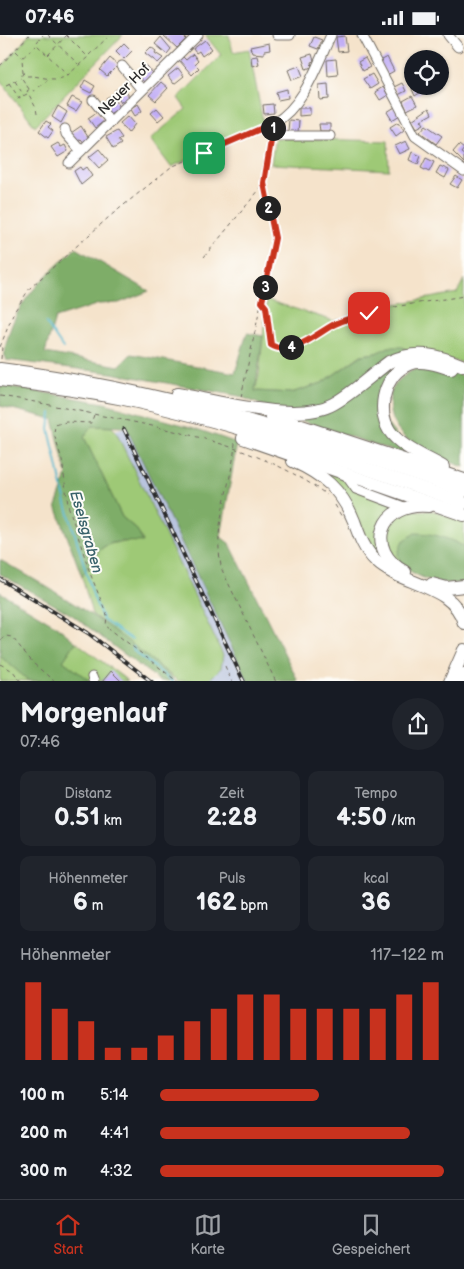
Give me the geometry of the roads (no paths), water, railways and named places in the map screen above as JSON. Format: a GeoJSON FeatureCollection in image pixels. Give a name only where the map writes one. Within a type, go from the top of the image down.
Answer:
{"type":"FeatureCollection","features":[{"type":"Feature","properties":{"kind":"highway"},"geometry":{"type":"LineString","coordinates":[[70,384],[120,383],[273,410],[309,412],[333,405],[389,362],[399,357],[422,353],[436,355],[464,367]]}},
{"type":"Feature","properties":{"kind":"highway"},"geometry":{"type":"LineString","coordinates":[[464,375],[433,364],[411,363],[394,375],[384,395],[383,409],[390,431],[403,443],[464,480]]}},
{"type":"Feature","properties":{"kind":"highway"},"geometry":{"type":"LineString","coordinates":[[0,364],[262,435],[323,454],[461,510]]}},
{"type":"Feature","properties":{"kind":"highway"},"geometry":{"type":"LineString","coordinates":[[0,380],[70,384],[154,395],[309,438],[464,491]]}},
{"type":"Feature","properties":{"kind":"highway"},"geometry":{"type":"LineString","coordinates":[[70,384],[238,440],[343,471],[461,510]]}},
{"type":"Feature","properties":{"kind":"highway"},"geometry":{"type":"LineString","coordinates":[[220,401],[330,434],[464,480]]}},
{"type":"Feature","properties":{"kind":"highway"},"geometry":{"type":"LineString","coordinates":[[238,440],[298,464],[328,481],[346,503],[370,555],[392,573],[446,598],[458,609],[464,623]]}},
{"type":"Feature","properties":{"kind":"highway"},"geometry":{"type":"LineString","coordinates":[[461,510],[420,505],[404,507],[390,515],[385,523],[382,541],[384,551],[389,559],[403,572],[437,586],[452,588],[464,586]]}},
{"type":"Feature","properties":{"kind":"highway"},"geometry":{"type":"LineString","coordinates":[[460,681],[464,641]]}},
{"type":"Feature","properties":{"kind":"highway"},"geometry":{"type":"LineString","coordinates":[[450,681],[460,671],[464,650]]}},
{"type":"Feature","properties":{"kind":"street","name":"Neuer Hof"},"geometry":{"type":"LineString","coordinates":[[69,163],[198,35]]}},
{"type":"Feature","properties":{"kind":"street"},"geometry":{"type":"LineString","coordinates":[[277,35],[290,35]]}},
{"type":"Feature","properties":{"kind":"street"},"geometry":{"type":"LineString","coordinates":[[330,136],[272,136],[274,123],[285,117],[307,85],[331,35]]}},
{"type":"Feature","properties":{"kind":"street"},"geometry":{"type":"LineString","coordinates":[[362,35],[415,136],[464,171]]}},
{"type":"Feature","properties":{"kind":"street"},"geometry":{"type":"LineString","coordinates":[[448,35],[458,47]]}},
{"type":"Feature","properties":{"kind":"street"},"geometry":{"type":"LineString","coordinates":[[120,68],[140,91]]}},
{"type":"Feature","properties":{"kind":"street"},"geometry":{"type":"LineString","coordinates":[[93,100],[111,122]]}},
{"type":"Feature","properties":{"kind":"street"},"geometry":{"type":"LineString","coordinates":[[65,129],[66,134],[81,151]]}},
{"type":"Feature","properties":{"kind":"street"},"geometry":{"type":"LineString","coordinates":[[343,471],[356,489],[404,507]]}},
{"type":"Feature","properties":{"kind":"waterway","name":"Eselsgraben"},"geometry":{"type":"LineString","coordinates":[[46,323],[63,348]]}},
{"type":"Feature","properties":{"kind":"waterway","name":"Eselsgraben"},"geometry":{"type":"LineString","coordinates":[[51,413],[49,429],[66,504],[94,598],[103,620],[132,640]]}},
{"type":"Feature","properties":{"kind":"waterway","name":"Eselsgraben"},"geometry":{"type":"LineString","coordinates":[[133,647],[134,651],[172,681]]}},
{"type":"Feature","properties":{"kind":"railway"},"geometry":{"type":"LineString","coordinates":[[124,429],[244,681]]}},
{"type":"Feature","properties":{"kind":"railway"},"geometry":{"type":"LineString","coordinates":[[0,579],[88,633],[151,681]]}}]}
